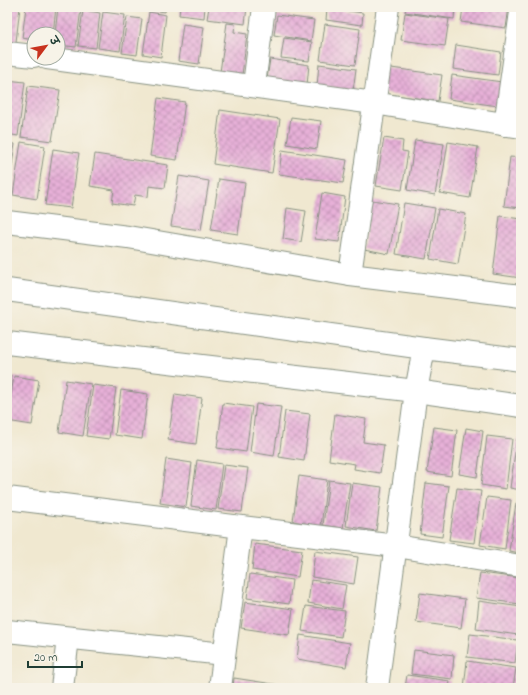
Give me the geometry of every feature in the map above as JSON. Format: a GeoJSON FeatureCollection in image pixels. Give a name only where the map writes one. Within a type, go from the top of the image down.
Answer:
{"type":"FeatureCollection","features":[{"type":"Feature","properties":{"kind":"street"},"geometry":{"type":"LineString","coordinates":[[254,85],[264,7]]}},
{"type":"Feature","properties":{"kind":"street"},"geometry":{"type":"LineString","coordinates":[[350,275],[388,7]]}},
{"type":"Feature","properties":{"kind":"street"},"geometry":{"type":"LineString","coordinates":[[66,60],[254,85],[513,126],[521,12]]}},
{"type":"Feature","properties":{"kind":"street"},"geometry":{"type":"LineString","coordinates":[[7,53],[26,55]]}},
{"type":"Feature","properties":{"kind":"street"},"geometry":{"type":"LineString","coordinates":[[7,222],[128,237],[350,275],[521,296]]}},
{"type":"Feature","properties":{"kind":"street"},"geometry":{"type":"LineString","coordinates":[[7,290],[521,360]]}},
{"type":"Feature","properties":{"kind":"street"},"geometry":{"type":"LineString","coordinates":[[7,343],[416,391],[521,406]]}},
{"type":"Feature","properties":{"kind":"street"},"geometry":{"type":"LineString","coordinates":[[377,688],[416,391],[424,348]]}},
{"type":"Feature","properties":{"kind":"street"},"geometry":{"type":"LineString","coordinates":[[7,498],[396,546],[521,566]]}},
{"type":"Feature","properties":{"kind":"street"},"geometry":{"type":"LineString","coordinates":[[220,688],[241,527]]}},
{"type":"Feature","properties":{"kind":"street"},"geometry":{"type":"LineString","coordinates":[[7,631],[224,654]]}},
{"type":"Feature","properties":{"kind":"street"},"geometry":{"type":"LineString","coordinates":[[62,688],[68,638]]}},
{"type":"Feature","properties":{"kind":"building"},"geometry":{"type":"Polygon","coordinates":[[[7,7],[20,7],[16,42],[7,41],[7,7]]]}},
{"type":"Feature","properties":{"kind":"building"},"geometry":{"type":"Polygon","coordinates":[[[26,7],[56,7],[54,26],[26,26],[26,39],[22,38],[26,7]]]}},
{"type":"Feature","properties":{"kind":"building"},"geometry":{"type":"Polygon","coordinates":[[[58,7],[81,9],[76,47],[66,46],[66,26],[56,26],[58,7]]]}},
{"type":"Feature","properties":{"kind":"building"},"geometry":{"type":"Polygon","coordinates":[[[126,7],[143,7],[143,11],[126,9],[126,7]]]}},
{"type":"Feature","properties":{"kind":"building"},"geometry":{"type":"Polygon","coordinates":[[[145,7],[166,7],[165,12],[145,9],[145,7]]]}},
{"type":"Feature","properties":{"kind":"building"},"geometry":{"type":"Polygon","coordinates":[[[180,7],[205,7],[204,18],[179,15],[180,7]]]}},
{"type":"Feature","properties":{"kind":"building"},"geometry":{"type":"Polygon","coordinates":[[[209,7],[247,7],[245,24],[207,19],[209,7]]]}},
{"type":"Feature","properties":{"kind":"building"},"geometry":{"type":"Polygon","coordinates":[[[345,7],[361,7],[361,10],[345,7]]]}},
{"type":"Feature","properties":{"kind":"building"},"geometry":{"type":"Polygon","coordinates":[[[406,7],[455,7],[454,19],[405,12],[406,7]]]}},
{"type":"Feature","properties":{"kind":"building"},"geometry":{"type":"Polygon","coordinates":[[[463,7],[509,7],[506,28],[461,22],[463,7]]]}},
{"type":"Feature","properties":{"kind":"building"},"geometry":{"type":"Polygon","coordinates":[[[327,8],[363,13],[362,25],[326,20],[327,8]]]}},
{"type":"Feature","properties":{"kind":"building"},"geometry":{"type":"Polygon","coordinates":[[[83,10],[100,13],[96,48],[78,46],[83,10]]]}},
{"type":"Feature","properties":{"kind":"building"},"geometry":{"type":"Polygon","coordinates":[[[103,12],[125,15],[120,51],[98,48],[103,12]]]}},
{"type":"Feature","properties":{"kind":"building"},"geometry":{"type":"Polygon","coordinates":[[[149,12],[166,15],[161,57],[143,54],[149,12]]]}},
{"type":"Feature","properties":{"kind":"building"},"geometry":{"type":"Polygon","coordinates":[[[405,13],[449,19],[445,46],[401,40],[405,13]]]}},
{"type":"Feature","properties":{"kind":"building"},"geometry":{"type":"Polygon","coordinates":[[[277,15],[314,20],[311,41],[274,35],[277,15]]]}},
{"type":"Feature","properties":{"kind":"building"},"geometry":{"type":"Polygon","coordinates":[[[127,17],[142,19],[137,55],[122,53],[127,17]]]}},
{"type":"Feature","properties":{"kind":"building"},"geometry":{"type":"Polygon","coordinates":[[[227,23],[235,24],[234,32],[247,34],[242,75],[220,72],[227,23]]]}},
{"type":"Feature","properties":{"kind":"building"},"geometry":{"type":"Polygon","coordinates":[[[183,24],[204,27],[199,64],[178,61],[183,24]]]}},
{"type":"Feature","properties":{"kind":"building"},"geometry":{"type":"Polygon","coordinates":[[[325,24],[360,29],[355,65],[320,60],[325,24]]]}},
{"type":"Feature","properties":{"kind":"building"},"geometry":{"type":"Polygon","coordinates":[[[284,38],[312,42],[309,61],[281,58],[284,38]]]}},
{"type":"Feature","properties":{"kind":"building"},"geometry":{"type":"Polygon","coordinates":[[[456,45],[501,52],[498,75],[453,69],[456,45]]]}},
{"type":"Feature","properties":{"kind":"building"},"geometry":{"type":"Polygon","coordinates":[[[270,59],[309,65],[307,85],[267,79],[270,59]]]}},
{"type":"Feature","properties":{"kind":"building"},"geometry":{"type":"Polygon","coordinates":[[[319,64],[356,69],[353,91],[317,86],[319,64]]]}},
{"type":"Feature","properties":{"kind":"building"},"geometry":{"type":"Polygon","coordinates":[[[384,67],[442,75],[438,101],[381,93],[384,67]]]}},
{"type":"Feature","properties":{"kind":"building"},"geometry":{"type":"Polygon","coordinates":[[[452,75],[502,82],[498,106],[449,99],[452,75]]]}},
{"type":"Feature","properties":{"kind":"building"},"geometry":{"type":"Polygon","coordinates":[[[7,80],[25,82],[18,136],[7,134],[7,80]]]}},
{"type":"Feature","properties":{"kind":"building"},"geometry":{"type":"Polygon","coordinates":[[[28,86],[60,90],[52,141],[21,137],[28,86]]]}},
{"type":"Feature","properties":{"kind":"building"},"geometry":{"type":"Polygon","coordinates":[[[158,98],[185,102],[177,160],[150,156],[158,98]]]}},
{"type":"Feature","properties":{"kind":"building"},"geometry":{"type":"Polygon","coordinates":[[[220,110],[280,119],[272,173],[213,164],[220,110]]]}},
{"type":"Feature","properties":{"kind":"building"},"geometry":{"type":"Polygon","coordinates":[[[291,117],[321,121],[317,149],[287,144],[291,117]]]}},
{"type":"Feature","properties":{"kind":"building"},"geometry":{"type":"Polygon","coordinates":[[[384,138],[403,141],[402,151],[408,152],[402,190],[376,186],[384,138]]]}},
{"type":"Feature","properties":{"kind":"building"},"geometry":{"type":"Polygon","coordinates":[[[415,140],[444,144],[435,195],[407,190],[415,140]]]}},
{"type":"Feature","properties":{"kind":"building"},"geometry":{"type":"Polygon","coordinates":[[[21,142],[45,146],[37,199],[13,195],[21,142]]]}},
{"type":"Feature","properties":{"kind":"building"},"geometry":{"type":"Polygon","coordinates":[[[448,142],[478,147],[470,198],[440,193],[448,142]]]}},
{"type":"Feature","properties":{"kind":"building"},"geometry":{"type":"Polygon","coordinates":[[[7,143],[15,144],[8,192],[7,192],[7,143]]]}},
{"type":"Feature","properties":{"kind":"building"},"geometry":{"type":"Polygon","coordinates":[[[53,149],[79,153],[71,208],[45,205],[53,149]]]}},
{"type":"Feature","properties":{"kind":"building"},"geometry":{"type":"Polygon","coordinates":[[[282,150],[347,160],[343,183],[279,174],[282,150]]]}},
{"type":"Feature","properties":{"kind":"building"},"geometry":{"type":"Polygon","coordinates":[[[95,154],[168,165],[165,188],[149,186],[148,197],[135,195],[133,206],[112,203],[114,190],[90,186],[95,154]]]}},
{"type":"Feature","properties":{"kind":"building"},"geometry":{"type":"Polygon","coordinates":[[[510,157],[521,158],[521,208],[504,206],[510,157]]]}},
{"type":"Feature","properties":{"kind":"building"},"geometry":{"type":"Polygon","coordinates":[[[179,176],[209,181],[201,230],[171,226],[179,176]]]}},
{"type":"Feature","properties":{"kind":"building"},"geometry":{"type":"Polygon","coordinates":[[[219,179],[245,183],[238,234],[211,230],[219,179]]]}},
{"type":"Feature","properties":{"kind":"building"},"geometry":{"type":"Polygon","coordinates":[[[322,193],[345,197],[339,242],[315,239],[322,193]]]}},
{"type":"Feature","properties":{"kind":"building"},"geometry":{"type":"Polygon","coordinates":[[[372,200],[398,204],[389,254],[364,249],[372,200]]]}},
{"type":"Feature","properties":{"kind":"building"},"geometry":{"type":"Polygon","coordinates":[[[404,203],[435,208],[426,259],[396,254],[404,203]]]}},
{"type":"Feature","properties":{"kind":"building"},"geometry":{"type":"Polygon","coordinates":[[[287,208],[306,211],[301,242],[283,239],[287,208]]]}},
{"type":"Feature","properties":{"kind":"building"},"geometry":{"type":"Polygon","coordinates":[[[438,209],[466,214],[458,264],[430,259],[438,209]]]}},
{"type":"Feature","properties":{"kind":"building"},"geometry":{"type":"Polygon","coordinates":[[[500,216],[521,219],[521,278],[493,274],[500,216]]]}},
{"type":"Feature","properties":{"kind":"building"},"geometry":{"type":"Polygon","coordinates":[[[7,375],[11,375],[8,400],[7,400],[7,375]]]}},
{"type":"Feature","properties":{"kind":"building"},"geometry":{"type":"Polygon","coordinates":[[[14,376],[39,380],[32,425],[7,421],[14,376]]]}},
{"type":"Feature","properties":{"kind":"building"},"geometry":{"type":"Polygon","coordinates":[[[66,380],[91,384],[83,436],[59,432],[66,380]]]}},
{"type":"Feature","properties":{"kind":"building"},"geometry":{"type":"Polygon","coordinates":[[[93,385],[116,388],[109,439],[86,436],[93,385]]]}},
{"type":"Feature","properties":{"kind":"building"},"geometry":{"type":"Polygon","coordinates":[[[121,390],[148,394],[142,439],[115,435],[121,390]]]}},
{"type":"Feature","properties":{"kind":"building"},"geometry":{"type":"Polygon","coordinates":[[[175,394],[202,398],[196,444],[168,440],[175,394]]]}},
{"type":"Feature","properties":{"kind":"building"},"geometry":{"type":"Polygon","coordinates":[[[223,403],[252,407],[246,452],[217,448],[223,403]]]}},
{"type":"Feature","properties":{"kind":"building"},"geometry":{"type":"Polygon","coordinates":[[[256,404],[281,407],[274,456],[250,452],[256,404]]]}},
{"type":"Feature","properties":{"kind":"building"},"geometry":{"type":"Polygon","coordinates":[[[285,411],[310,414],[304,461],[279,457],[285,411]]]}},
{"type":"Feature","properties":{"kind":"building"},"geometry":{"type":"Polygon","coordinates":[[[335,414],[366,419],[363,442],[384,445],[380,473],[354,469],[355,464],[329,460],[335,414]]]}},
{"type":"Feature","properties":{"kind":"building"},"geometry":{"type":"Polygon","coordinates":[[[434,427],[457,430],[451,476],[427,472],[434,427]]]}},
{"type":"Feature","properties":{"kind":"building"},"geometry":{"type":"Polygon","coordinates":[[[466,428],[483,431],[477,477],[459,474],[466,428]]]}},
{"type":"Feature","properties":{"kind":"building"},"geometry":{"type":"Polygon","coordinates":[[[487,436],[512,439],[506,489],[481,485],[487,436]]]}},
{"type":"Feature","properties":{"kind":"building"},"geometry":{"type":"Polygon","coordinates":[[[517,439],[521,440],[521,490],[510,488],[517,439]]]}},
{"type":"Feature","properties":{"kind":"building"},"geometry":{"type":"Polygon","coordinates":[[[166,459],[192,463],[186,507],[160,503],[166,459]]]}},
{"type":"Feature","properties":{"kind":"building"},"geometry":{"type":"Polygon","coordinates":[[[197,460],[222,464],[216,510],[191,506],[197,460]]]}},
{"type":"Feature","properties":{"kind":"building"},"geometry":{"type":"Polygon","coordinates":[[[224,465],[248,468],[242,512],[218,509],[224,465]]]}},
{"type":"Feature","properties":{"kind":"building"},"geometry":{"type":"Polygon","coordinates":[[[299,476],[327,480],[321,526],[293,521],[299,476]]]}},
{"type":"Feature","properties":{"kind":"building"},"geometry":{"type":"Polygon","coordinates":[[[329,480],[350,483],[343,528],[323,525],[329,480]]]}},
{"type":"Feature","properties":{"kind":"building"},"geometry":{"type":"Polygon","coordinates":[[[352,483],[382,487],[376,531],[346,526],[352,483]]]}},
{"type":"Feature","properties":{"kind":"building"},"geometry":{"type":"Polygon","coordinates":[[[426,483],[449,486],[442,537],[420,534],[426,483]]]}},
{"type":"Feature","properties":{"kind":"building"},"geometry":{"type":"Polygon","coordinates":[[[457,488],[481,491],[474,543],[449,540],[457,488]]]}},
{"type":"Feature","properties":{"kind":"building"},"geometry":{"type":"Polygon","coordinates":[[[487,497],[511,500],[505,549],[480,545],[487,497]]]}},
{"type":"Feature","properties":{"kind":"building"},"geometry":{"type":"Polygon","coordinates":[[[516,503],[521,503],[521,553],[509,551],[516,503]]]}},
{"type":"Feature","properties":{"kind":"building"},"geometry":{"type":"Polygon","coordinates":[[[255,544],[302,550],[298,577],[252,570],[255,544]]]}},
{"type":"Feature","properties":{"kind":"building"},"geometry":{"type":"Polygon","coordinates":[[[315,551],[358,557],[354,584],[312,577],[315,551]]]}},
{"type":"Feature","properties":{"kind":"building"},"geometry":{"type":"Polygon","coordinates":[[[480,573],[521,578],[520,604],[476,598],[480,573]]]}},
{"type":"Feature","properties":{"kind":"building"},"geometry":{"type":"Polygon","coordinates":[[[250,574],[292,580],[289,604],[247,598],[250,574]]]}},
{"type":"Feature","properties":{"kind":"building"},"geometry":{"type":"Polygon","coordinates":[[[311,580],[346,585],[342,609],[308,603],[311,580]]]}},
{"type":"Feature","properties":{"kind":"building"},"geometry":{"type":"Polygon","coordinates":[[[420,593],[465,599],[461,628],[416,622],[420,593]]]}},
{"type":"Feature","properties":{"kind":"building"},"geometry":{"type":"Polygon","coordinates":[[[479,601],[521,607],[518,635],[476,629],[479,601]]]}},
{"type":"Feature","properties":{"kind":"building"},"geometry":{"type":"Polygon","coordinates":[[[245,602],[293,609],[289,635],[241,628],[245,602]]]}},
{"type":"Feature","properties":{"kind":"building"},"geometry":{"type":"Polygon","coordinates":[[[306,606],[345,611],[341,637],[302,631],[306,606]]]}},
{"type":"Feature","properties":{"kind":"building"},"geometry":{"type":"Polygon","coordinates":[[[470,634],[518,640],[515,663],[467,657],[470,634]]]}},
{"type":"Feature","properties":{"kind":"building"},"geometry":{"type":"Polygon","coordinates":[[[300,635],[350,643],[346,667],[297,659],[300,635]]]}},
{"type":"Feature","properties":{"kind":"building"},"geometry":{"type":"Polygon","coordinates":[[[414,650],[454,655],[452,679],[411,674],[414,650]]]}},
{"type":"Feature","properties":{"kind":"building"},"geometry":{"type":"Polygon","coordinates":[[[467,661],[516,668],[513,688],[464,688],[467,661]]]}},
{"type":"Feature","properties":{"kind":"building"},"geometry":{"type":"Polygon","coordinates":[[[407,675],[450,681],[449,688],[405,688],[407,675]]]}},
{"type":"Feature","properties":{"kind":"building"},"geometry":{"type":"Polygon","coordinates":[[[234,678],[286,686],[286,688],[233,688],[234,678]]]}}]}
